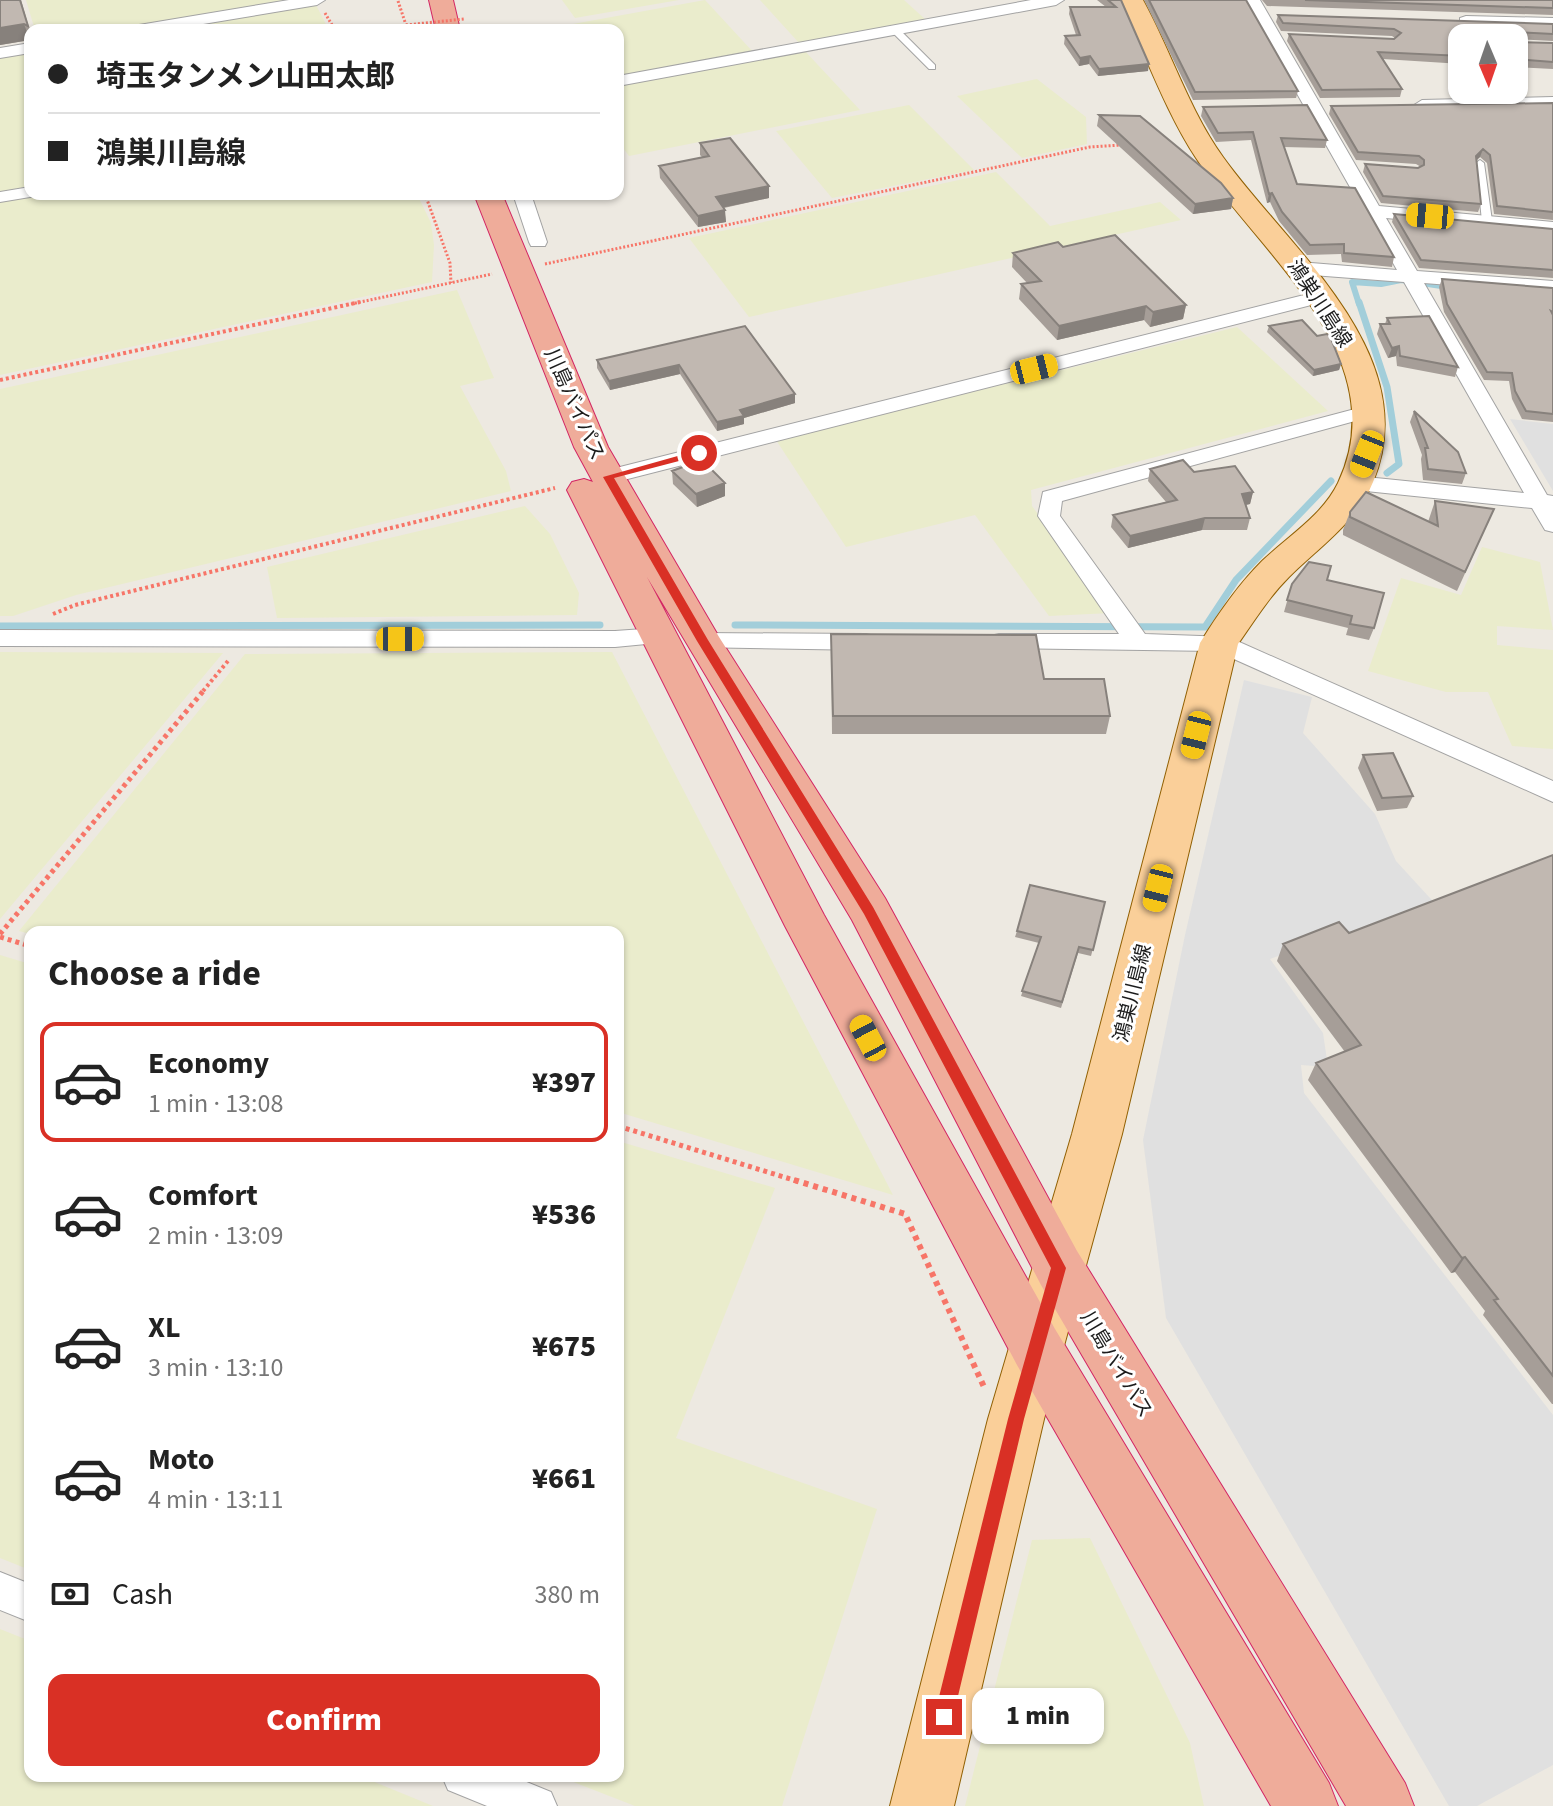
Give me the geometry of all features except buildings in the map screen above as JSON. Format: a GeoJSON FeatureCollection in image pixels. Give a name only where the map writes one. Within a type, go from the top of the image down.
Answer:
{"type":"FeatureCollection","features":[{"type":"Feature","properties":{"kind":"highway"},"geometry":{"type":"LineString","coordinates":[[441,0],[455,24]]}},
{"type":"Feature","properties":{"kind":"highway","name":"川島バイパス"},"geometry":{"type":"LineString","coordinates":[[462,200],[499,267],[594,479],[680,638],[807,926],[1036,1347],[1306,1806]]}},
{"type":"Feature","properties":{"kind":"highway","name":"川島バイパス"},"geometry":{"type":"LineString","coordinates":[[489,200],[499,267]]}},
{"type":"Feature","properties":{"kind":"highway","name":"川島バイパス"},"geometry":{"type":"LineString","coordinates":[[680,638],[869,910],[1059,1268],[1382,1806]]}},
{"type":"Feature","properties":{"kind":"main road","name":"鴻巣川島線"},"geometry":{"type":"LineString","coordinates":[[922,1806],[1016,1419],[1097,1134],[1219,643],[1264,580],[1341,507],[1356,483],[1367,454],[1370,411],[1353,353],[1310,282],[1207,154],[1192,108],[1131,0]]}},
{"type":"Feature","properties":{"kind":"street"},"geometry":{"type":"LineString","coordinates":[[175,24],[317,0]]}},
{"type":"Feature","properties":{"kind":"street"},"geometry":{"type":"LineString","coordinates":[[624,80],[1056,0]]}},
{"type":"Feature","properties":{"kind":"street"},"geometry":{"type":"LineString","coordinates":[[1546,1],[1553,12]]}},
{"type":"Feature","properties":{"kind":"street"},"geometry":{"type":"LineString","coordinates":[[1262,10],[1313,108],[1352,166],[1372,211],[1546,502],[1553,525]]}},
{"type":"Feature","properties":{"kind":"street"},"geometry":{"type":"LineString","coordinates":[[1441,21],[1553,23]]}},
{"type":"Feature","properties":{"kind":"street"},"geometry":{"type":"LineString","coordinates":[[0,53],[24,49]]}},
{"type":"Feature","properties":{"kind":"street"},"geometry":{"type":"LineString","coordinates":[[1403,106],[1553,102]]}},
{"type":"Feature","properties":{"kind":"street"},"geometry":{"type":"LineString","coordinates":[[0,197],[24,193]]}},
{"type":"Feature","properties":{"kind":"street"},"geometry":{"type":"LineString","coordinates":[[499,267],[520,200]]}},
{"type":"Feature","properties":{"kind":"street"},"geometry":{"type":"LineString","coordinates":[[1372,211],[1553,228]]}},
{"type":"Feature","properties":{"kind":"street"},"geometry":{"type":"LineString","coordinates":[[594,479],[1310,282],[1409,275],[1553,287]]}},
{"type":"Feature","properties":{"kind":"street"},"geometry":{"type":"LineString","coordinates":[[1138,643],[1049,516],[1051,497],[1370,411]]}},
{"type":"Feature","properties":{"kind":"street"},"geometry":{"type":"LineString","coordinates":[[1356,483],[1546,502]]}},
{"type":"Feature","properties":{"kind":"street"},"geometry":{"type":"LineString","coordinates":[[12,638],[680,638],[889,642]]}},
{"type":"Feature","properties":{"kind":"street"},"geometry":{"type":"LineString","coordinates":[[983,642],[1219,643],[1553,792]]}},
{"type":"Feature","properties":{"kind":"street"},"geometry":{"type":"LineString","coordinates":[[0,1591],[24,1601]]}},
{"type":"Feature","properties":{"kind":"street"},"geometry":{"type":"LineString","coordinates":[[477,1782],[537,1806]]}},
{"type":"Feature","properties":{"kind":"lane"},"geometry":{"type":"LineString","coordinates":[[895,30],[932,67]]}},
{"type":"Feature","properties":{"kind":"lane"},"geometry":{"type":"LineString","coordinates":[[1480,163],[1487,221]]}},
{"type":"Feature","properties":{"kind":"path"},"geometry":{"type":"LineString","coordinates":[[398,1],[406,24]]}},
{"type":"Feature","properties":{"kind":"path"},"geometry":{"type":"LineString","coordinates":[[0,380],[499,267],[1090,147],[1126,145]]}},
{"type":"Feature","properties":{"kind":"path"},"geometry":{"type":"LineString","coordinates":[[427,200],[450,263],[499,267]]}},
{"type":"Feature","properties":{"kind":"path"},"geometry":{"type":"LineString","coordinates":[[12,638],[38,620],[75,605],[594,479]]}},
{"type":"Feature","properties":{"kind":"path"},"geometry":{"type":"LineString","coordinates":[[24,944],[0,936],[247,638]]}},
{"type":"Feature","properties":{"kind":"path"},"geometry":{"type":"LineString","coordinates":[[624,1128],[905,1214],[980,1383],[1016,1419]]}},
{"type":"Feature","properties":{"kind":"green space"},"geometry":{"type":"Polygon","coordinates":[[[26,0],[290,0],[145,24],[33,24],[26,0]]]}},
{"type":"Feature","properties":{"kind":"green space"},"geometry":{"type":"Polygon","coordinates":[[[562,0],[679,0],[575,18],[562,0]]]}},
{"type":"Feature","properties":{"kind":"green space"},"geometry":{"type":"Polygon","coordinates":[[[705,0],[754,53],[624,77],[624,24],[573,24],[705,0]]]}},
{"type":"Feature","properties":{"kind":"green space"},"geometry":{"type":"Polygon","coordinates":[[[760,0],[904,0],[926,20],[800,44],[760,0]]]}},
{"type":"Feature","properties":{"kind":"green space"},"geometry":{"type":"Polygon","coordinates":[[[316,5],[326,24],[200,24],[316,5]]]}},
{"type":"Feature","properties":{"kind":"green space"},"geometry":{"type":"Polygon","coordinates":[[[804,50],[860,110],[629,156],[624,149],[624,85],[804,50]]]}},
{"type":"Feature","properties":{"kind":"green space"},"geometry":{"type":"Polygon","coordinates":[[[24,54],[24,187],[0,192],[0,58],[24,54]]]}},
{"type":"Feature","properties":{"kind":"green space"},"geometry":{"type":"Polygon","coordinates":[[[1037,79],[1086,117],[1087,144],[1022,158],[957,96],[1037,79]]]}},
{"type":"Feature","properties":{"kind":"green space"},"geometry":{"type":"Polygon","coordinates":[[[909,105],[974,170],[832,198],[776,131],[909,105]]]}},
{"type":"Feature","properties":{"kind":"green space"},"geometry":{"type":"Polygon","coordinates":[[[996,172],[1050,226],[1160,202],[1181,220],[749,317],[689,238],[996,172]]]}},
{"type":"Feature","properties":{"kind":"green space"},"geometry":{"type":"Polygon","coordinates":[[[24,198],[420,200],[431,223],[434,245],[432,282],[0,375],[0,202],[24,198]]]}},
{"type":"Feature","properties":{"kind":"green space"},"geometry":{"type":"Polygon","coordinates":[[[457,290],[494,378],[460,386],[506,471],[511,491],[76,595],[13,616],[0,616],[0,389],[457,290]]]}},
{"type":"Feature","properties":{"kind":"green space"},"geometry":{"type":"Polygon","coordinates":[[[1237,327],[1328,411],[1031,490],[1032,506],[1111,613],[1049,616],[975,515],[846,547],[776,440],[1237,327]]]}},
{"type":"Feature","properties":{"kind":"green space"},"geometry":{"type":"Polygon","coordinates":[[[525,506],[550,534],[579,593],[577,615],[277,618],[267,567],[525,506]]]}},
{"type":"Feature","properties":{"kind":"green space"},"geometry":{"type":"Polygon","coordinates":[[[1482,547],[1540,562],[1553,630],[1497,626],[1497,645],[1553,650],[1553,749],[1512,746],[1488,692],[1446,692],[1368,671],[1401,578],[1461,595],[1482,547]]]}},
{"type":"Feature","properties":{"kind":"green space"},"geometry":{"type":"Polygon","coordinates":[[[0,652],[223,653],[0,919],[0,652]]]}},
{"type":"Feature","properties":{"kind":"green space"},"geometry":{"type":"Polygon","coordinates":[[[612,652],[893,1195],[624,1114],[624,926],[24,926],[24,932],[19,931],[245,654],[612,652]]]}},
{"type":"Feature","properties":{"kind":"green space"},"geometry":{"type":"Polygon","coordinates":[[[0,955],[24,962],[24,1568],[0,1558],[0,955]]]}},
{"type":"Feature","properties":{"kind":"green space"},"geometry":{"type":"Polygon","coordinates":[[[624,1143],[775,1188],[676,1438],[877,1509],[782,1806],[635,1806],[573,1782],[624,1782],[624,1143]]]}},
{"type":"Feature","properties":{"kind":"green space"},"geometry":{"type":"Polygon","coordinates":[[[1090,1538],[1190,1743],[1204,1806],[965,1806],[1032,1540],[1090,1538]]]}},
{"type":"Feature","properties":{"kind":"green space"},"geometry":{"type":"Polygon","coordinates":[[[0,1629],[24,1639],[24,1782],[375,1782],[433,1806],[0,1806],[0,1629]]]}},
{"type":"Feature","properties":{"kind":"shaded area"},"geometry":{"type":"Polygon","coordinates":[[[1510,419],[1553,424],[1553,491],[1510,419]]]}},
{"type":"Feature","properties":{"kind":"shaded area"},"geometry":{"type":"Polygon","coordinates":[[[1244,680],[1312,697],[1303,733],[1375,814],[1396,861],[1441,910],[1346,947],[1334,935],[1270,959],[1323,1033],[1328,1067],[1301,1065],[1304,1093],[1553,1415],[1553,1765],[1477,1806],[1449,1806],[1166,1318],[1143,1140],[1185,935],[1244,680]]]}},
{"type":"Feature","properties":{"kind":"waterway"},"geometry":{"type":"LineString","coordinates":[[1359,304],[1352,282],[1381,284],[1401,280],[1448,287]]}},
{"type":"Feature","properties":{"kind":"waterway"},"geometry":{"type":"LineString","coordinates":[[1359,302],[1387,387],[1399,464],[1387,473]]}},
{"type":"Feature","properties":{"kind":"waterway"},"geometry":{"type":"LineString","coordinates":[[735,625],[1205,627],[1236,580],[1331,481]]}},
{"type":"Feature","properties":{"kind":"waterway"},"geometry":{"type":"LineString","coordinates":[[0,626],[600,625]]}},
{"type":"Feature","properties":{"kind":"route"},"geometry":{"type":"LineString","coordinates":[[699,453],[608,477],[702,641],[869,910],[1059,1268],[1016,1419],[944,1717]]}}]}
